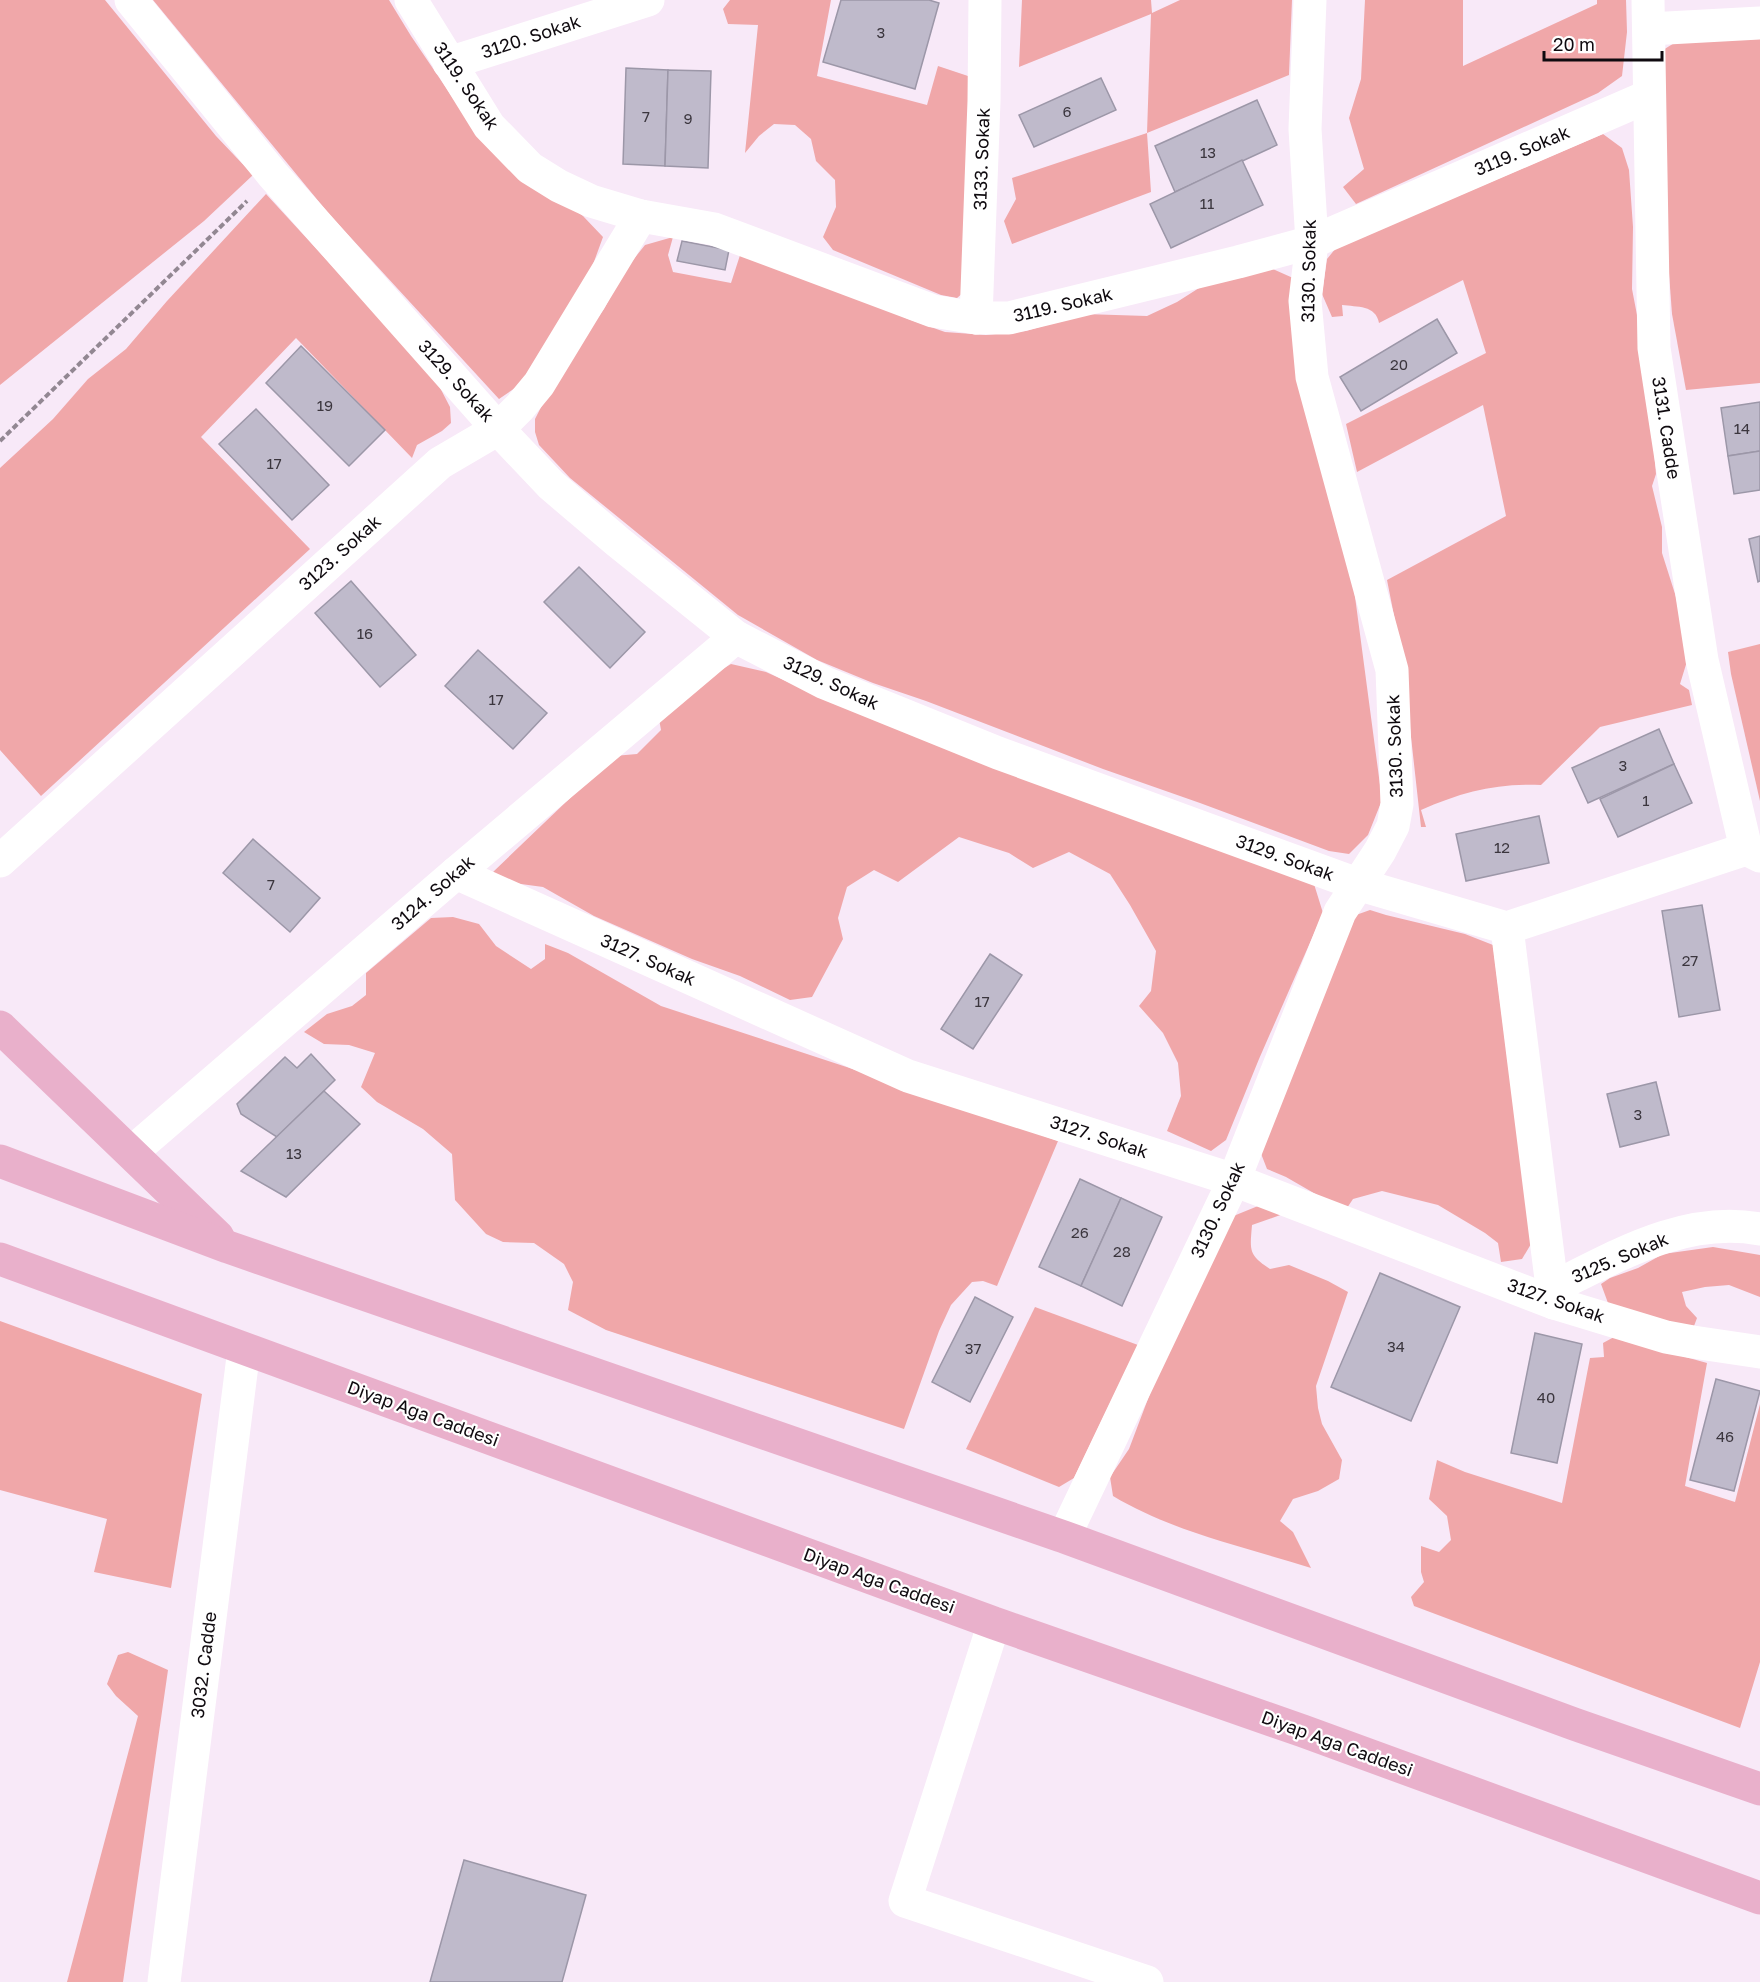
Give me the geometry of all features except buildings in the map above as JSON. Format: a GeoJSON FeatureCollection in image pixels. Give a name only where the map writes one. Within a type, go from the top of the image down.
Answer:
{"type":"FeatureCollection","features":[{"type":"Feature","properties":{"kind":"main road"},"geometry":{"type":"LineString","coordinates":[[0,1027],[228,1247]]}},
{"type":"Feature","properties":{"kind":"main road"},"geometry":{"type":"LineString","coordinates":[[0,1161],[228,1247],[1064,1537],[1574,1724],[1760,1789]]}},
{"type":"Feature","properties":{"kind":"main road","name":"Diyap Ağa Caddesi"},"geometry":{"type":"LineString","coordinates":[[0,1259],[994,1623],[1303,1731],[1760,1898]]}},
{"type":"Feature","properties":{"kind":"street","name":"3129. Sokak"},"geometry":{"type":"LineString","coordinates":[[131,0],[273,175],[498,429],[551,485],[736,637],[825,683],[998,753],[1357,884],[1507,928]]}},
{"type":"Feature","properties":{"kind":"street","name":"3119. Sokak"},"geometry":{"type":"LineString","coordinates":[[411,0],[489,126],[530,168],[559,186],[591,201],[641,216],[714,229],[933,311],[976,318],[1009,318],[1312,242],[1650,96]]}},
{"type":"Feature","properties":{"kind":"street","name":"3120. Sokak"},"geometry":{"type":"LineString","coordinates":[[449,63],[648,0]]}},
{"type":"Feature","properties":{"kind":"street","name":"3133. Sokak"},"geometry":{"type":"LineString","coordinates":[[976,318],[984,101],[985,0]]}},
{"type":"Feature","properties":{"kind":"street","name":"3130. Sokak"},"geometry":{"type":"LineString","coordinates":[[1064,1537],[1234,1180],[1340,912],[1380,851],[1393,826],[1397,804],[1392,670],[1312,377],[1305,301],[1312,242],[1305,129],[1310,0]]}},
{"type":"Feature","properties":{"kind":"street"},"geometry":{"type":"LineString","coordinates":[[1649,15],[1760,23]]}},
{"type":"Feature","properties":{"kind":"street","name":"3131. Cadde"},"geometry":{"type":"LineString","coordinates":[[1649,15],[1654,348],[1702,660],[1753,852]]}},
{"type":"Feature","properties":{"kind":"street","name":"3123. Sokak"},"geometry":{"type":"LineString","coordinates":[[0,861],[426,475],[440,463],[498,429],[520,407],[539,384],[641,216]]}},
{"type":"Feature","properties":{"kind":"street","name":"3124. Sokak"},"geometry":{"type":"LineString","coordinates":[[132,1152],[456,873],[736,637]]}},
{"type":"Feature","properties":{"kind":"street"},"geometry":{"type":"LineString","coordinates":[[1553,1295],[1507,928],[1753,852]]}},
{"type":"Feature","properties":{"kind":"street","name":"3127. Sokak"},"geometry":{"type":"LineString","coordinates":[[456,873],[908,1076],[1234,1180],[1666,1337],[1760,1352]]}},
{"type":"Feature","properties":{"kind":"street","name":"3125. Sokak"},"geometry":{"type":"LineString","coordinates":[[1553,1295],[1633,1248],[1666,1236],[1707,1228],[1760,1229]]}},
{"type":"Feature","properties":{"kind":"street","name":"3032. Cadde"},"geometry":{"type":"LineString","coordinates":[[164,1982],[244,1348]]}},
{"type":"Feature","properties":{"kind":"street"},"geometry":{"type":"LineString","coordinates":[[994,1623],[906,1901],[1147,1982]]}},
{"type":"Feature","properties":{"kind":"path"},"geometry":{"type":"LineString","coordinates":[[0,441],[273,175]]}},
{"type":"Feature","properties":{"kind":"shaded area"},"geometry":{"type":"Polygon","coordinates":[[[0,0],[105,0],[216,136],[253,175],[204,221],[0,385],[0,0]]]}},
{"type":"Feature","properties":{"kind":"shaded area"},"geometry":{"type":"Polygon","coordinates":[[[153,0],[389,0],[461,110],[583,216],[603,237],[591,270],[566,318],[518,386],[499,399],[329,214],[153,0]]]}},
{"type":"Feature","properties":{"kind":"shaded area"},"geometry":{"type":"Polygon","coordinates":[[[730,0],[831,0],[817,76],[927,105],[938,66],[971,77],[964,292],[957,298],[941,295],[833,250],[823,237],[836,207],[835,180],[816,161],[811,139],[795,125],[774,124],[759,136],[745,153],[758,25],[728,24],[723,9],[730,0]]]}},
{"type":"Feature","properties":{"kind":"shaded area"},"geometry":{"type":"Polygon","coordinates":[[[1022,0],[1151,0],[1152,13],[1180,0],[1292,0],[1289,75],[1147,133],[1151,14],[1019,67],[1022,0]]]}},
{"type":"Feature","properties":{"kind":"shaded area"},"geometry":{"type":"Polygon","coordinates":[[[1365,0],[1463,0],[1463,66],[1597,4],[1597,0],[1626,0],[1627,32],[1622,76],[1598,93],[1356,204],[1343,187],[1364,169],[1349,118],[1361,79],[1365,0]]]}},
{"type":"Feature","properties":{"kind":"shaded area"},"geometry":{"type":"Polygon","coordinates":[[[1760,34],[1760,383],[1686,390],[1672,314],[1667,246],[1663,50],[1684,37],[1760,34]]]}},
{"type":"Feature","properties":{"kind":"shaded area"},"geometry":{"type":"Polygon","coordinates":[[[1147,133],[1151,192],[1012,244],[1004,221],[1016,199],[1012,178],[1147,133]]]}},
{"type":"Feature","properties":{"kind":"shaded area"},"geometry":{"type":"Polygon","coordinates":[[[1603,134],[1622,148],[1629,170],[1633,227],[1632,289],[1647,367],[1656,474],[1652,486],[1662,527],[1662,553],[1676,597],[1688,658],[1680,684],[1689,690],[1692,705],[1600,727],[1541,785],[1494,787],[1451,798],[1421,810],[1426,827],[1421,827],[1402,656],[1387,580],[1506,516],[1483,405],[1357,472],[1346,424],[1486,353],[1463,280],[1379,323],[1374,313],[1360,307],[1342,305],[1343,316],[1332,317],[1322,294],[1327,259],[1336,248],[1603,134]]]}},
{"type":"Feature","properties":{"kind":"shaded area"},"geometry":{"type":"Polygon","coordinates":[[[266,194],[435,378],[450,407],[451,423],[442,431],[417,445],[412,458],[296,338],[201,437],[310,549],[41,796],[0,750],[0,468],[53,419],[88,379],[126,349],[266,194]]]}},
{"type":"Feature","properties":{"kind":"shaded area"},"geometry":{"type":"Polygon","coordinates":[[[673,237],[668,255],[673,272],[731,283],[743,246],[908,319],[945,332],[986,335],[1026,331],[1084,314],[1147,316],[1177,302],[1199,288],[1266,266],[1293,278],[1354,589],[1382,800],[1368,835],[1349,854],[1329,851],[1103,769],[817,660],[738,615],[570,478],[539,445],[535,432],[535,419],[558,374],[604,309],[625,270],[645,245],[673,237]]]}},
{"type":"Feature","properties":{"kind":"shaded area"},"geometry":{"type":"Polygon","coordinates":[[[1760,644],[1760,801],[1728,652],[1760,644]]]}},
{"type":"Feature","properties":{"kind":"shaded area"},"geometry":{"type":"Polygon","coordinates":[[[731,664],[766,672],[828,700],[1314,884],[1323,913],[1226,1140],[1211,1151],[1167,1131],[1181,1096],[1178,1063],[1163,1033],[1139,1006],[1151,991],[1156,951],[1110,874],[1069,852],[1033,868],[1009,853],[959,837],[898,882],[874,870],[847,887],[838,918],[843,939],[812,997],[790,1000],[740,976],[692,959],[594,916],[543,887],[507,882],[493,872],[614,756],[637,754],[661,730],[659,719],[706,679],[731,664]]]}},
{"type":"Feature","properties":{"kind":"shaded area"},"geometry":{"type":"Polygon","coordinates":[[[1370,910],[1465,934],[1493,945],[1531,1244],[1522,1259],[1501,1262],[1498,1243],[1438,1205],[1382,1191],[1353,1199],[1345,1211],[1286,1177],[1267,1169],[1260,1151],[1356,915],[1370,910]]]}},
{"type":"Feature","properties":{"kind":"shaded area"},"geometry":{"type":"Polygon","coordinates":[[[453,917],[479,924],[496,946],[531,969],[545,959],[545,944],[568,953],[661,1006],[874,1076],[1058,1141],[997,1286],[983,1281],[972,1282],[951,1305],[939,1331],[904,1429],[606,1330],[568,1310],[573,1282],[564,1264],[534,1243],[503,1242],[486,1234],[455,1200],[452,1154],[423,1129],[377,1102],[361,1087],[375,1053],[349,1045],[324,1044],[304,1032],[327,1014],[352,1006],[366,995],[366,973],[431,918],[453,917]]]}},
{"type":"Feature","properties":{"kind":"shaded area"},"geometry":{"type":"Polygon","coordinates":[[[1258,1206],[1286,1213],[1252,1225],[1251,1246],[1258,1260],[1270,1269],[1289,1265],[1348,1292],[1316,1386],[1322,1424],[1342,1460],[1339,1479],[1318,1491],[1293,1499],[1280,1521],[1293,1532],[1311,1568],[1210,1538],[1136,1509],[1113,1496],[1110,1477],[1129,1449],[1154,1383],[1231,1217],[1258,1206]]]}},
{"type":"Feature","properties":{"kind":"shaded area"},"geometry":{"type":"Polygon","coordinates":[[[1713,1247],[1760,1255],[1760,1297],[1729,1285],[1682,1292],[1686,1306],[1697,1318],[1694,1326],[1652,1322],[1608,1303],[1601,1284],[1610,1278],[1638,1268],[1663,1254],[1713,1247]]]}},
{"type":"Feature","properties":{"kind":"shaded area"},"geometry":{"type":"Polygon","coordinates":[[[1035,1307],[1138,1345],[1074,1478],[1059,1487],[966,1449],[1035,1307]]]}},
{"type":"Feature","properties":{"kind":"shaded area"},"geometry":{"type":"Polygon","coordinates":[[[0,1321],[202,1394],[171,1588],[94,1572],[107,1519],[0,1490],[0,1321]]]}},
{"type":"Feature","properties":{"kind":"shaded area"},"geometry":{"type":"Polygon","coordinates":[[[1614,1337],[1707,1363],[1685,1486],[1735,1502],[1760,1404],[1760,1662],[1740,1728],[1414,1606],[1411,1597],[1424,1582],[1421,1572],[1421,1546],[1439,1552],[1451,1540],[1447,1516],[1429,1499],[1437,1460],[1465,1472],[1562,1503],[1590,1358],[1604,1357],[1603,1343],[1614,1337]]]}},
{"type":"Feature","properties":{"kind":"shaded area"},"geometry":{"type":"Polygon","coordinates":[[[128,1652],[168,1670],[123,1982],[67,1982],[138,1716],[116,1696],[107,1684],[118,1655],[128,1652]]]}}]}
